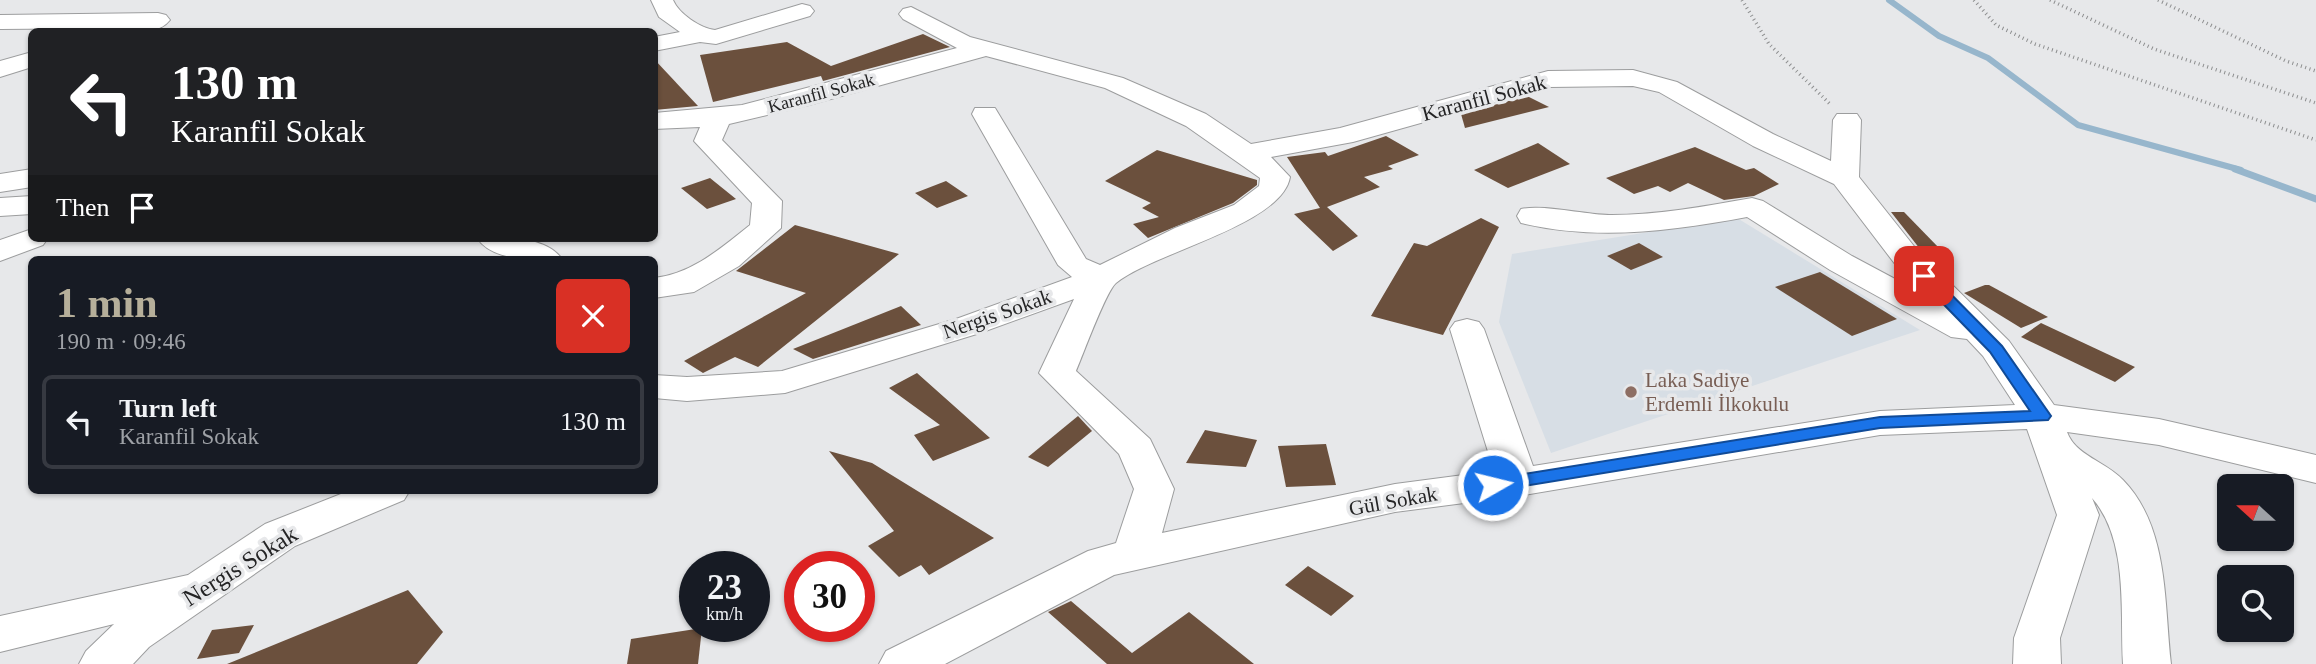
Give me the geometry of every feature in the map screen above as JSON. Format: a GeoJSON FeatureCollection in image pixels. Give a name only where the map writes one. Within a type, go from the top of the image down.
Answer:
{"type":"FeatureCollection","features":[{"type":"Feature","properties":{"kind":"street"},"geometry":{"type":"LineString","coordinates":[[662,0],[667,12],[700,35]]}},
{"type":"Feature","properties":{"kind":"street"},"geometry":{"type":"LineString","coordinates":[[658,43],[700,35],[716,37],[802,11]]}},
{"type":"Feature","properties":{"kind":"street"},"geometry":{"type":"LineString","coordinates":[[911,14],[961,42],[1114,83],[1196,120],[1246,153]]}},
{"type":"Feature","properties":{"kind":"street"},"geometry":{"type":"LineString","coordinates":[[0,22],[158,20],[135,28]]}},
{"type":"Feature","properties":{"kind":"street","name":"Karanfil Sokak"},"geometry":{"type":"LineString","coordinates":[[658,121],[718,117],[795,102],[984,49]]}},
{"type":"Feature","properties":{"kind":"street"},"geometry":{"type":"LineString","coordinates":[[0,69],[28,61]]}},
{"type":"Feature","properties":{"kind":"street","name":"Karanfil Sokak"},"geometry":{"type":"LineString","coordinates":[[1246,153],[1343,136],[1548,79],[1633,78],[1668,87],[1763,140],[1844,178],[1906,257],[1996,349],[2048,434]]}},
{"type":"Feature","properties":{"kind":"street"},"geometry":{"type":"LineString","coordinates":[[985,114],[1074,265],[1100,278],[1057,373],[1136,448],[1154,489],[1134,556]]}},
{"type":"Feature","properties":{"kind":"street"},"geometry":{"type":"LineString","coordinates":[[658,288],[682,285],[728,259],[765,228],[767,201],[708,141],[718,117]]}},
{"type":"Feature","properties":{"kind":"street"},"geometry":{"type":"LineString","coordinates":[[1844,178],[1847,120]]}},
{"type":"Feature","properties":{"kind":"street","name":"Nergis Sokak"},"geometry":{"type":"LineString","coordinates":[[658,386],[687,389],[785,382],[968,326],[1100,278],[1186,235],[1244,211],[1273,189],[1275,177],[1267,167],[1246,153]]}},
{"type":"Feature","properties":{"kind":"street"},"geometry":{"type":"LineString","coordinates":[[0,183],[28,179]]}},
{"type":"Feature","properties":{"kind":"street"},"geometry":{"type":"LineString","coordinates":[[0,207],[28,205]]}},
{"type":"Feature","properties":{"kind":"street"},"geometry":{"type":"LineString","coordinates":[[1532,216],[1571,225],[1612,225],[1698,217],[1752,207],[1841,262],[1996,349]]}},
{"type":"Feature","properties":{"kind":"street"},"geometry":{"type":"LineString","coordinates":[[0,251],[28,240]]}},
{"type":"Feature","properties":{"kind":"street"},"geometry":{"type":"LineString","coordinates":[[504,242],[539,256]]}},
{"type":"Feature","properties":{"kind":"street"},"geometry":{"type":"LineString","coordinates":[[1467,329],[1518,482]]}},
{"type":"Feature","properties":{"kind":"street","name":"Gül Sokak"},"geometry":{"type":"LineString","coordinates":[[903,664],[1102,562],[1395,498],[1518,482],[1880,423],[2048,434],[2159,432],[2316,469]]}},
{"type":"Feature","properties":{"kind":"street"},"geometry":{"type":"LineString","coordinates":[[2037,664],[2037,638],[2078,515],[2048,434]]}},
{"type":"Feature","properties":{"kind":"street"},"geometry":{"type":"LineString","coordinates":[[2048,434],[2109,489],[2124,510],[2139,558],[2147,664]]}},
{"type":"Feature","properties":{"kind":"street","name":"Nergis Sokak"},"geometry":{"type":"LineString","coordinates":[[103,664],[133,635],[280,535],[380,494]]}},
{"type":"Feature","properties":{"kind":"street"},"geometry":{"type":"LineString","coordinates":[[0,634],[209,583]]}},
{"type":"Feature","properties":{"kind":"path"},"geometry":{"type":"LineString","coordinates":[[1742,0],[1769,44],[1847,120]]}},
{"type":"Feature","properties":{"kind":"path"},"geometry":{"type":"LineString","coordinates":[[1974,0],[1996,25],[2035,44],[2316,140]]}},
{"type":"Feature","properties":{"kind":"path"},"geometry":{"type":"LineString","coordinates":[[2050,0],[2154,50],[2316,103]]}},
{"type":"Feature","properties":{"kind":"path"},"geometry":{"type":"LineString","coordinates":[[2158,0],[2286,61],[2316,71]]}},
{"type":"Feature","properties":{"kind":"shaded area","name":"Laka Sadiye Erdemli İlkokulu"},"geometry":{"type":"Polygon","coordinates":[[[1737,218],[1920,330],[1551,453],[1499,322],[1512,254],[1737,218]]]}},
{"type":"Feature","properties":{"kind":"building"},"geometry":{"type":"Polygon","coordinates":[[[923,34],[950,47],[823,81],[821,76],[713,102],[700,55],[787,42],[831,66],[923,34]]]}},
{"type":"Feature","properties":{"kind":"building"},"geometry":{"type":"Polygon","coordinates":[[[658,63],[698,106],[658,110],[658,63]]]}},
{"type":"Feature","properties":{"kind":"building"},"geometry":{"type":"Polygon","coordinates":[[[1527,96],[1549,107],[1465,128],[1461,114],[1527,96]]]}},
{"type":"Feature","properties":{"kind":"building"},"geometry":{"type":"Polygon","coordinates":[[[1386,136],[1419,155],[1388,166],[1393,169],[1364,177],[1380,187],[1327,207],[1358,236],[1333,251],[1294,214],[1320,208],[1287,157],[1325,152],[1328,156],[1386,136]]]}},
{"type":"Feature","properties":{"kind":"building"},"geometry":{"type":"Polygon","coordinates":[[[1538,143],[1570,164],[1508,188],[1474,170],[1538,143]]]}},
{"type":"Feature","properties":{"kind":"building"},"geometry":{"type":"Polygon","coordinates":[[[1695,147],[1746,170],[1754,168],[1779,184],[1754,196],[1724,200],[1688,183],[1670,192],[1658,186],[1634,194],[1606,178],[1695,147]]]}},
{"type":"Feature","properties":{"kind":"building"},"geometry":{"type":"Polygon","coordinates":[[[1157,150],[1257,180],[1257,185],[1233,203],[1148,238],[1133,224],[1159,217],[1142,208],[1151,203],[1105,181],[1157,150]]]}},
{"type":"Feature","properties":{"kind":"building"},"geometry":{"type":"Polygon","coordinates":[[[710,178],[736,199],[707,209],[681,188],[710,178]]]}},
{"type":"Feature","properties":{"kind":"building"},"geometry":{"type":"Polygon","coordinates":[[[946,181],[968,196],[937,208],[915,193],[946,181]]]}},
{"type":"Feature","properties":{"kind":"building"},"geometry":{"type":"Polygon","coordinates":[[[1891,212],[1904,212],[1940,249],[1920,249],[1891,212]]]}},
{"type":"Feature","properties":{"kind":"building"},"geometry":{"type":"Polygon","coordinates":[[[1481,218],[1499,227],[1443,335],[1371,316],[1414,243],[1427,246],[1481,218]]]}},
{"type":"Feature","properties":{"kind":"building"},"geometry":{"type":"Polygon","coordinates":[[[795,225],[899,254],[758,367],[735,357],[703,373],[684,361],[806,293],[736,271],[795,225]]]}},
{"type":"Feature","properties":{"kind":"building"},"geometry":{"type":"Polygon","coordinates":[[[1639,243],[1663,257],[1631,270],[1607,256],[1639,243]]]}},
{"type":"Feature","properties":{"kind":"building"},"geometry":{"type":"Polygon","coordinates":[[[1820,272],[1897,319],[1852,336],[1775,287],[1820,272]]]}},
{"type":"Feature","properties":{"kind":"building"},"geometry":{"type":"Polygon","coordinates":[[[1985,285],[2048,317],[2021,328],[1964,293],[1985,285]]]}},
{"type":"Feature","properties":{"kind":"building"},"geometry":{"type":"Polygon","coordinates":[[[901,306],[921,325],[813,359],[793,349],[901,306]]]}},
{"type":"Feature","properties":{"kind":"building"},"geometry":{"type":"Polygon","coordinates":[[[2041,323],[2135,367],[2115,382],[2021,337],[2041,323]]]}},
{"type":"Feature","properties":{"kind":"building"},"geometry":{"type":"Polygon","coordinates":[[[917,373],[990,438],[933,461],[914,435],[940,425],[889,388],[917,373]]]}},
{"type":"Feature","properties":{"kind":"building"},"geometry":{"type":"Polygon","coordinates":[[[1078,416],[1092,431],[1048,467],[1028,457],[1078,416]]]}},
{"type":"Feature","properties":{"kind":"building"},"geometry":{"type":"Polygon","coordinates":[[[1205,430],[1257,440],[1246,467],[1186,463],[1205,430]]]}},
{"type":"Feature","properties":{"kind":"building"},"geometry":{"type":"Polygon","coordinates":[[[1326,444],[1336,485],[1286,487],[1278,446],[1326,444]]]}},
{"type":"Feature","properties":{"kind":"building"},"geometry":{"type":"Polygon","coordinates":[[[829,451],[872,463],[994,538],[929,575],[921,565],[899,577],[868,546],[894,531],[829,451]]]}},
{"type":"Feature","properties":{"kind":"building"},"geometry":{"type":"Polygon","coordinates":[[[1308,566],[1354,596],[1331,616],[1285,585],[1308,566]]]}},
{"type":"Feature","properties":{"kind":"building"},"geometry":{"type":"Polygon","coordinates":[[[408,590],[443,632],[417,664],[227,664],[408,590]]]}},
{"type":"Feature","properties":{"kind":"building"},"geometry":{"type":"Polygon","coordinates":[[[1071,601],[1132,653],[1189,612],[1254,664],[1107,664],[1048,612],[1071,601]]]}},
{"type":"Feature","properties":{"kind":"building"},"geometry":{"type":"Polygon","coordinates":[[[254,625],[239,653],[197,659],[212,630],[254,625]]]}},
{"type":"Feature","properties":{"kind":"building"},"geometry":{"type":"Polygon","coordinates":[[[679,632],[679,642],[700,642],[698,664],[627,664],[631,639],[679,632]]]}},
{"type":"Feature","properties":{"kind":"waterway"},"geometry":{"type":"LineString","coordinates":[[1889,0],[1939,36],[1988,58],[2078,125],[2241,170]]}},
{"type":"Feature","properties":{"kind":"waterway"},"geometry":{"type":"LineString","coordinates":[[2235,169],[2316,199]]}},
{"type":"Feature","properties":{"kind":"place","name":"Laka Sadiye Erdemli İlkokulu"},"geometry":{"type":"Point","coordinates":[1631,392]}},
{"type":"Feature","properties":{"kind":"route"},"geometry":{"type":"LineString","coordinates":[[1493,485],[1880,423],[2042,416],[1996,349],[1924,276]]}}]}
